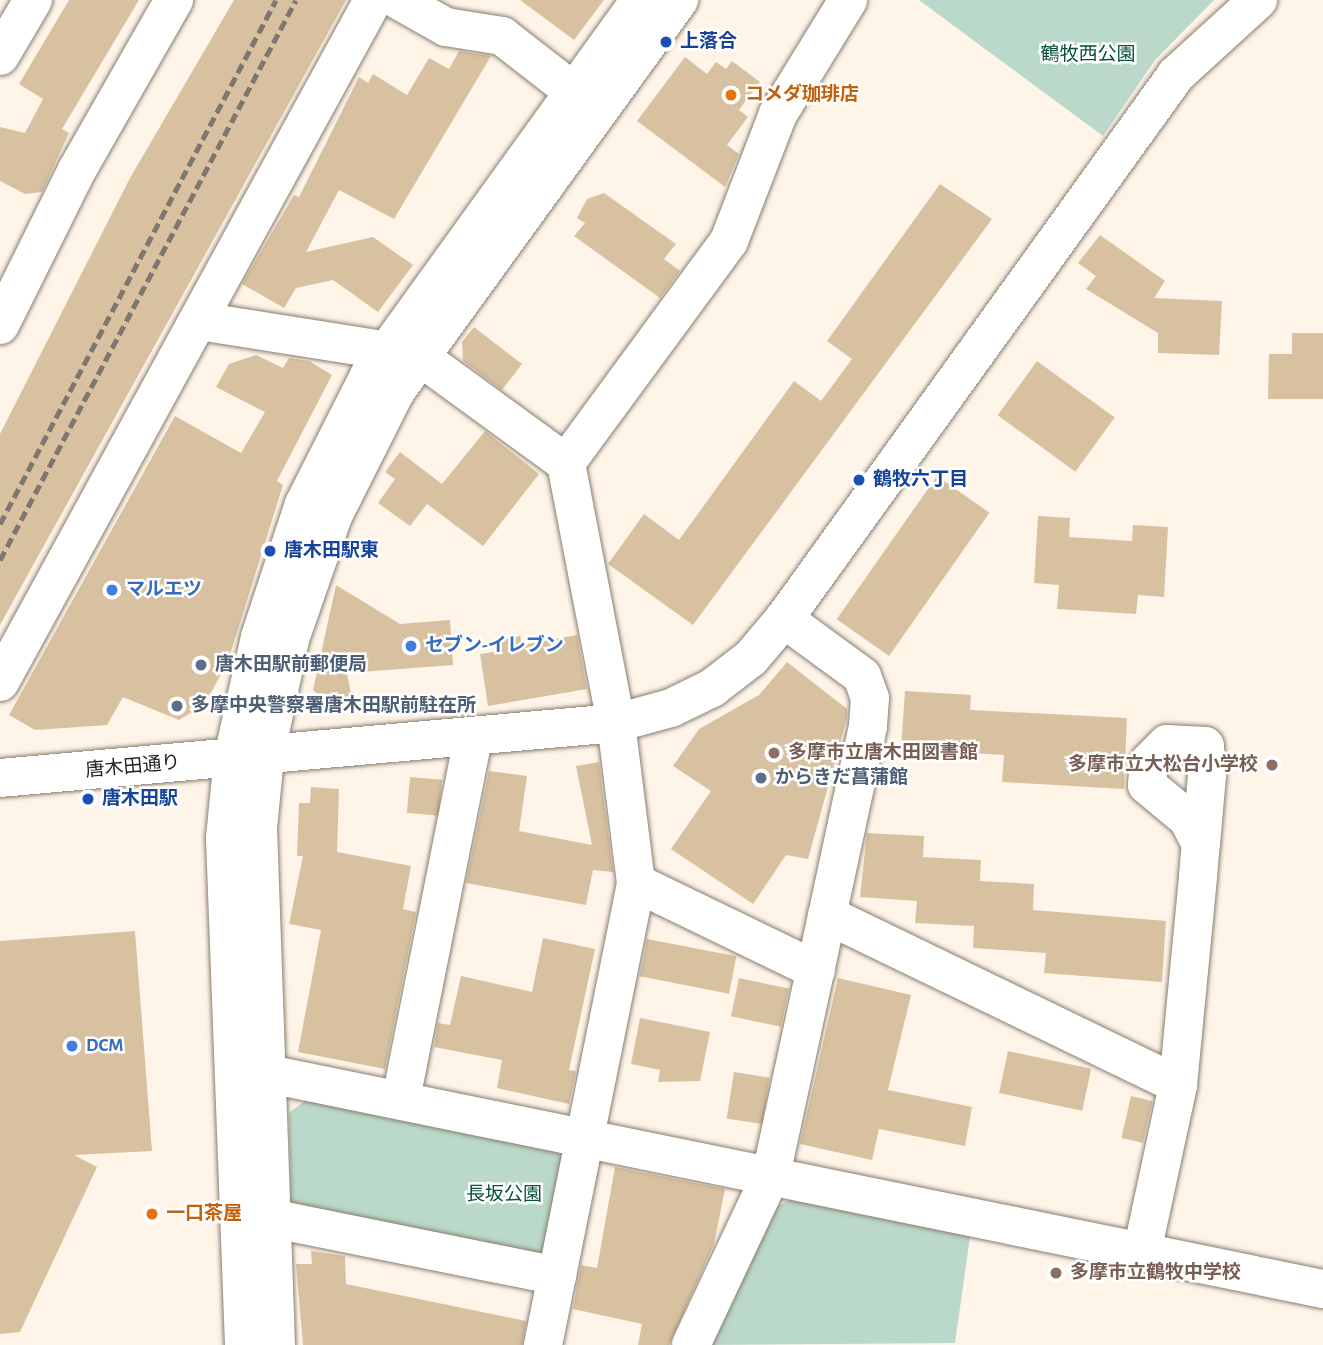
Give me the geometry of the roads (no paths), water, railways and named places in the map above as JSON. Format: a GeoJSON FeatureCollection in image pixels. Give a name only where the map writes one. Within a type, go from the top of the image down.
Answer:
{"type":"FeatureCollection","features":[{"type":"Feature","properties":{"kind":"street"},"geometry":{"type":"LineString","coordinates":[[0,56],[33,0]]}},
{"type":"Feature","properties":{"kind":"street"},"geometry":{"type":"LineString","coordinates":[[0,326],[77,170],[174,0]]}},
{"type":"Feature","properties":{"kind":"street"},"geometry":{"type":"LineString","coordinates":[[0,681],[373,0]]}},
{"type":"Feature","properties":{"kind":"street"},"geometry":{"type":"LineString","coordinates":[[398,0],[446,27],[502,36],[573,91]]}},
{"type":"Feature","properties":{"kind":"street"},"geometry":{"type":"LineString","coordinates":[[402,352],[573,91],[640,0]]}},
{"type":"Feature","properties":{"kind":"street"},"geometry":{"type":"LineString","coordinates":[[244,1345],[225,910],[249,757],[260,637],[304,504],[340,425],[402,352],[679,0]]}},
{"type":"Feature","properties":{"kind":"street"},"geometry":{"type":"LineString","coordinates":[[566,463],[729,241],[778,114],[848,0]]}},
{"type":"Feature","properties":{"kind":"street","name":"唐木田通り"},"geometry":{"type":"LineString","coordinates":[[0,778],[473,738],[616,723],[671,708],[712,688],[751,658],[784,619],[1176,75],[1258,0]]}},
{"type":"Feature","properties":{"kind":"street"},"geometry":{"type":"LineString","coordinates":[[199,321],[402,352],[566,463],[616,723],[636,883],[589,1137],[543,1345]]}},
{"type":"Feature","properties":{"kind":"street"},"geometry":{"type":"LineString","coordinates":[[691,1345],[771,1175],[816,970],[870,698],[862,676],[784,619]]}},
{"type":"Feature","properties":{"kind":"street"},"geometry":{"type":"LineString","coordinates":[[401,1099],[473,738]]}},
{"type":"Feature","properties":{"kind":"street"},"geometry":{"type":"LineString","coordinates":[[249,757],[276,1345]]}},
{"type":"Feature","properties":{"kind":"street"},"geometry":{"type":"LineString","coordinates":[[1142,1252],[1178,1085],[1201,844]]}},
{"type":"Feature","properties":{"kind":"street"},"geometry":{"type":"LineString","coordinates":[[636,883],[816,970]]}},
{"type":"Feature","properties":{"kind":"street"},"geometry":{"type":"LineString","coordinates":[[827,915],[1178,1085]]}},
{"type":"Feature","properties":{"kind":"street"},"geometry":{"type":"LineString","coordinates":[[264,1073],[589,1137],[1323,1289]]}},
{"type":"Feature","properties":{"kind":"street"},"geometry":{"type":"LineString","coordinates":[[270,1217],[557,1276]]}},
{"type":"Feature","properties":{"kind":"railway"},"geometry":{"type":"LineString","coordinates":[[0,524],[276,0]]}},
{"type":"Feature","properties":{"kind":"railway"},"geometry":{"type":"LineString","coordinates":[[0,560],[296,0]]}},
{"type":"Feature","properties":{"kind":"place","name":"上落合"},"geometry":{"type":"Point","coordinates":[666,42]}},
{"type":"Feature","properties":{"kind":"place","name":"コメダ珈琲店"},"geometry":{"type":"Point","coordinates":[731,95]}},
{"type":"Feature","properties":{"kind":"place","name":"鶴牧六丁目"},"geometry":{"type":"Point","coordinates":[859,480]}},
{"type":"Feature","properties":{"kind":"place","name":"唐木田駅東"},"geometry":{"type":"Point","coordinates":[270,551]}},
{"type":"Feature","properties":{"kind":"place","name":"マルエツ"},"geometry":{"type":"Point","coordinates":[112,590]}},
{"type":"Feature","properties":{"kind":"place","name":"セブン-イレブン"},"geometry":{"type":"Point","coordinates":[411,646]}},
{"type":"Feature","properties":{"kind":"place","name":"唐木田駅前郵便局"},"geometry":{"type":"Point","coordinates":[201,665]}},
{"type":"Feature","properties":{"kind":"place","name":"多摩中央警察署唐木田駅前駐在所"},"geometry":{"type":"Point","coordinates":[177,706]}},
{"type":"Feature","properties":{"kind":"place","name":"多摩市立唐木田図書館"},"geometry":{"type":"Point","coordinates":[774,753]}},
{"type":"Feature","properties":{"kind":"place","name":"多摩市立大松台小学校"},"geometry":{"type":"Point","coordinates":[1272,765]}},
{"type":"Feature","properties":{"kind":"place","name":"からきだ菖蒲館"},"geometry":{"type":"Point","coordinates":[761,778]}},
{"type":"Feature","properties":{"kind":"place","name":"唐木田駅"},"geometry":{"type":"Point","coordinates":[88,799]}},
{"type":"Feature","properties":{"kind":"place","name":"DCM"},"geometry":{"type":"Point","coordinates":[72,1046]}},
{"type":"Feature","properties":{"kind":"place","name":"一口茶屋"},"geometry":{"type":"Point","coordinates":[152,1214]}},
{"type":"Feature","properties":{"kind":"place","name":"多摩市立鶴牧中学校"},"geometry":{"type":"Point","coordinates":[1056,1273]}},
{"type":"Feature","properties":{"kind":"park label","name":"鶴牧西公園"},"geometry":{"type":"Point","coordinates":[1088,55]}},
{"type":"Feature","properties":{"kind":"park label","name":"長坂公園"},"geometry":{"type":"Point","coordinates":[504,1195]}}]}
